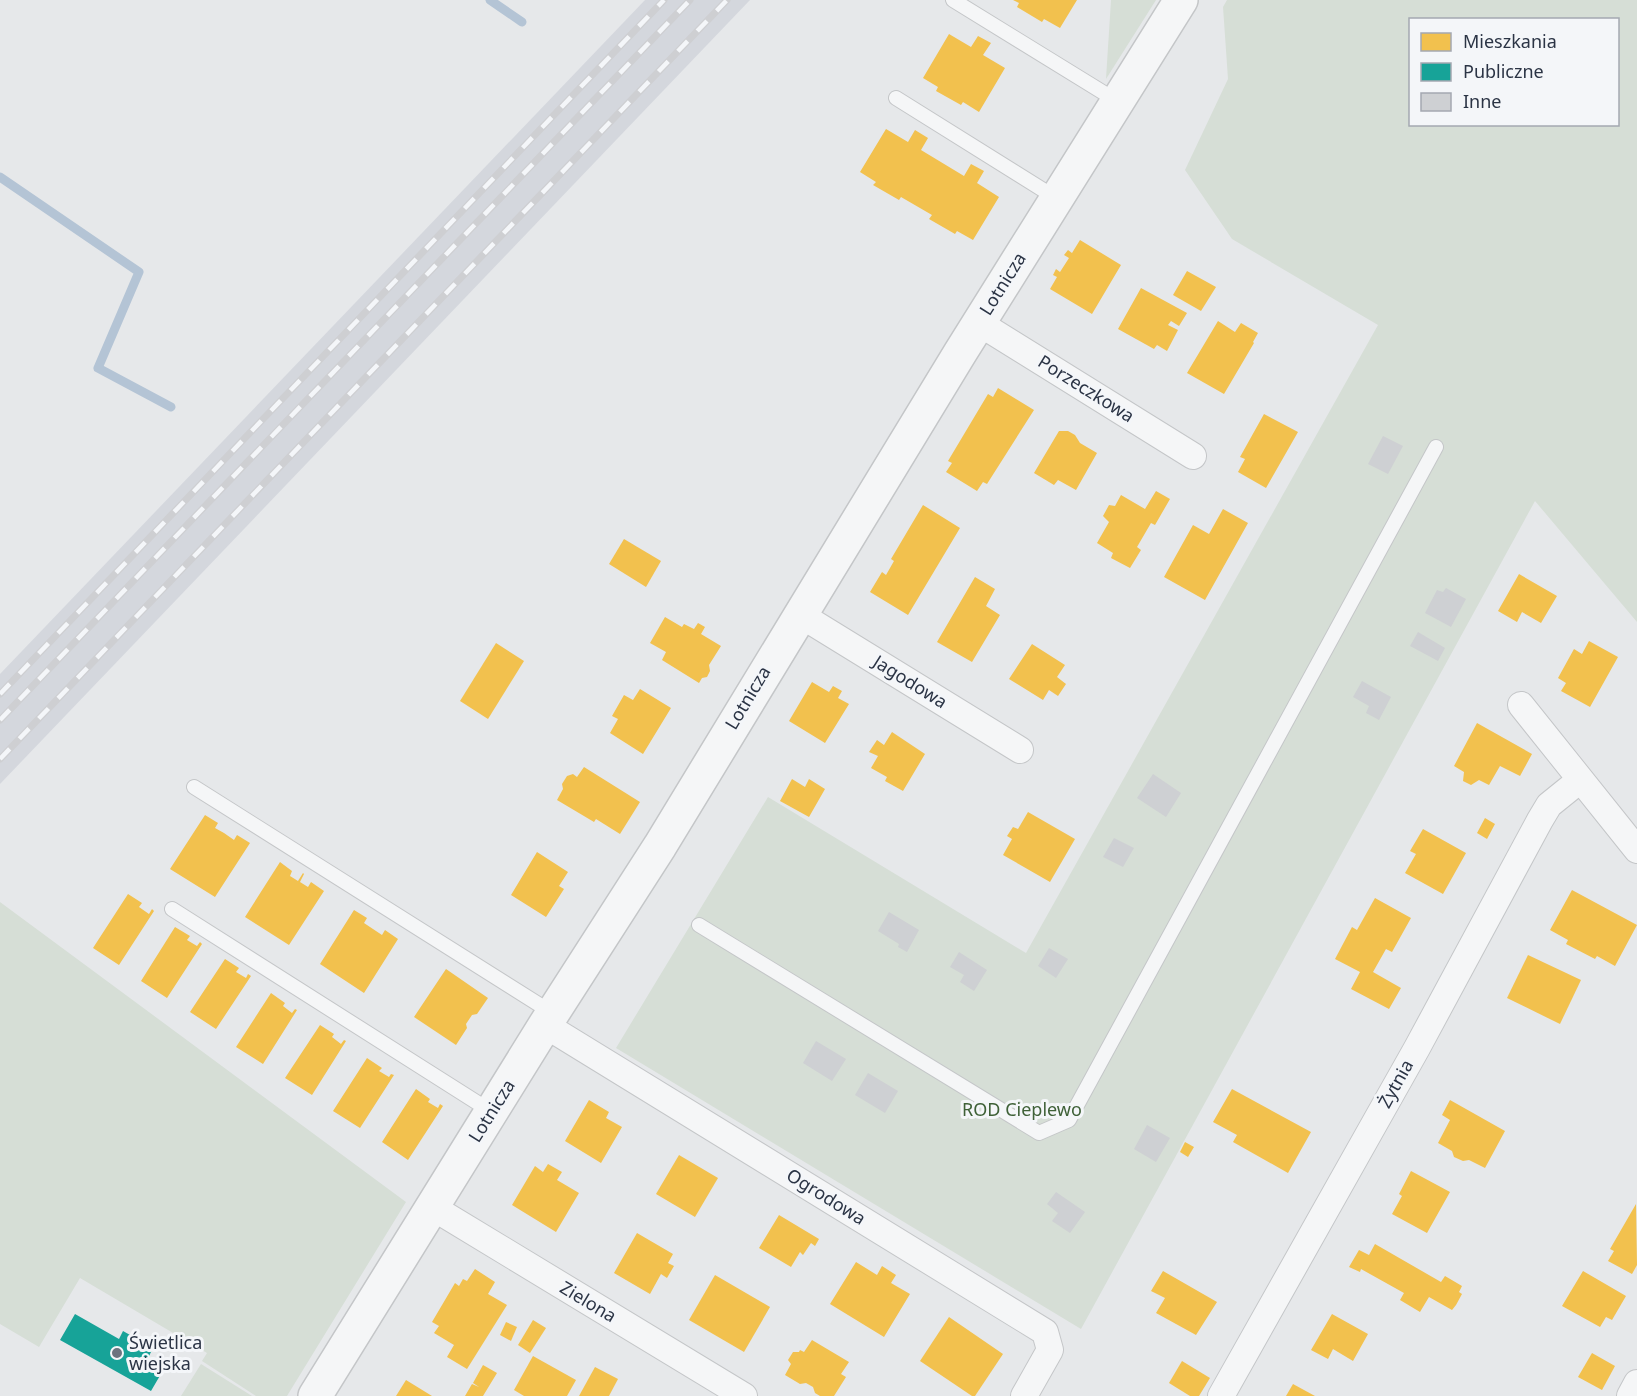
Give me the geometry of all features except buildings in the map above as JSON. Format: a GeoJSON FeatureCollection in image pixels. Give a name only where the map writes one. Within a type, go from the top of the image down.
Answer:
{"type":"FeatureCollection","features":[{"type":"Feature","properties":{"kind":"street","name":"Lotnicza"},"geometry":{"type":"LineString","coordinates":[[315,1396],[660,846],[799,614],[1181,0]]}},
{"type":"Feature","properties":{"kind":"street","name":"Porzeczkowa"},"geometry":{"type":"LineString","coordinates":[[979,323],[1193,456]]}},
{"type":"Feature","properties":{"kind":"street","name":"Jagodowa"},"geometry":{"type":"LineString","coordinates":[[799,614],[1020,750]]}},
{"type":"Feature","properties":{"kind":"street"},"geometry":{"type":"LineString","coordinates":[[1521,705],[1637,850]]}},
{"type":"Feature","properties":{"kind":"street","name":"Żytnia"},"geometry":{"type":"LineString","coordinates":[[1221,1396],[1417,1048],[1540,820],[1549,805],[1580,780]]}},
{"type":"Feature","properties":{"kind":"street","name":"Ogrodowa"},"geometry":{"type":"LineString","coordinates":[[549,1020],[1045,1332],[1050,1350],[1024,1396]]}},
{"type":"Feature","properties":{"kind":"street","name":"Zielona"},"geometry":{"type":"LineString","coordinates":[[432,1207],[744,1396]]}},
{"type":"Feature","properties":{"kind":"street"},"geometry":{"type":"LineString","coordinates":[[1630,1396],[1637,1383]]}},
{"type":"Feature","properties":{"kind":"lane"},"geometry":{"type":"LineString","coordinates":[[953,0],[1117,101]]}},
{"type":"Feature","properties":{"kind":"lane"},"geometry":{"type":"LineString","coordinates":[[897,98],[1056,198]]}},
{"type":"Feature","properties":{"kind":"lane"},"geometry":{"type":"LineString","coordinates":[[699,925],[1039,1134],[1069,1120],[1436,447]]}},
{"type":"Feature","properties":{"kind":"lane"},"geometry":{"type":"LineString","coordinates":[[194,787],[549,1020]]}},
{"type":"Feature","properties":{"kind":"lane"},"geometry":{"type":"LineString","coordinates":[[172,909],[492,1112]]}},
{"type":"Feature","properties":{"kind":"shaded area"},"geometry":{"type":"Polygon","coordinates":[[[645,0],[750,0],[0,784],[0,674],[645,0]]]}},
{"type":"Feature","properties":{"kind":"green space"},"geometry":{"type":"Polygon","coordinates":[[[1111,0],[1156,0],[1106,79],[1111,0]]]}},
{"type":"Feature","properties":{"kind":"green space","name":"ROD Cieplewo"},"geometry":{"type":"Polygon","coordinates":[[[1227,0],[1637,0],[1637,622],[1535,501],[1081,1329],[616,1048],[768,797],[1026,953],[1378,325],[1232,239],[1185,170],[1228,79],[1223,7],[1227,0]]]}},
{"type":"Feature","properties":{"kind":"green space"},"geometry":{"type":"Polygon","coordinates":[[[0,902],[406,1202],[287,1396],[256,1396],[202,1361],[207,1353],[80,1278],[39,1347],[0,1324],[0,902]]]}},
{"type":"Feature","properties":{"kind":"green space"},"geometry":{"type":"Polygon","coordinates":[[[201,1364],[252,1396],[181,1396],[201,1364]]]}},
{"type":"Feature","properties":{"kind":"waterway"},"geometry":{"type":"LineString","coordinates":[[490,0],[522,22]]}},
{"type":"Feature","properties":{"kind":"waterway"},"geometry":{"type":"LineString","coordinates":[[0,177],[139,272],[98,368],[171,407]]}},
{"type":"Feature","properties":{"kind":"railway"},"geometry":{"type":"LineString","coordinates":[[0,694],[664,0]]}},
{"type":"Feature","properties":{"kind":"railway"},"geometry":{"type":"LineString","coordinates":[[0,720],[690,0]]}},
{"type":"Feature","properties":{"kind":"railway"},"geometry":{"type":"LineString","coordinates":[[0,759],[727,0]]}},
{"type":"Feature","properties":{"kind":"place","name":"Świetlica wiejska"},"geometry":{"type":"Point","coordinates":[117,1353]}}]}
